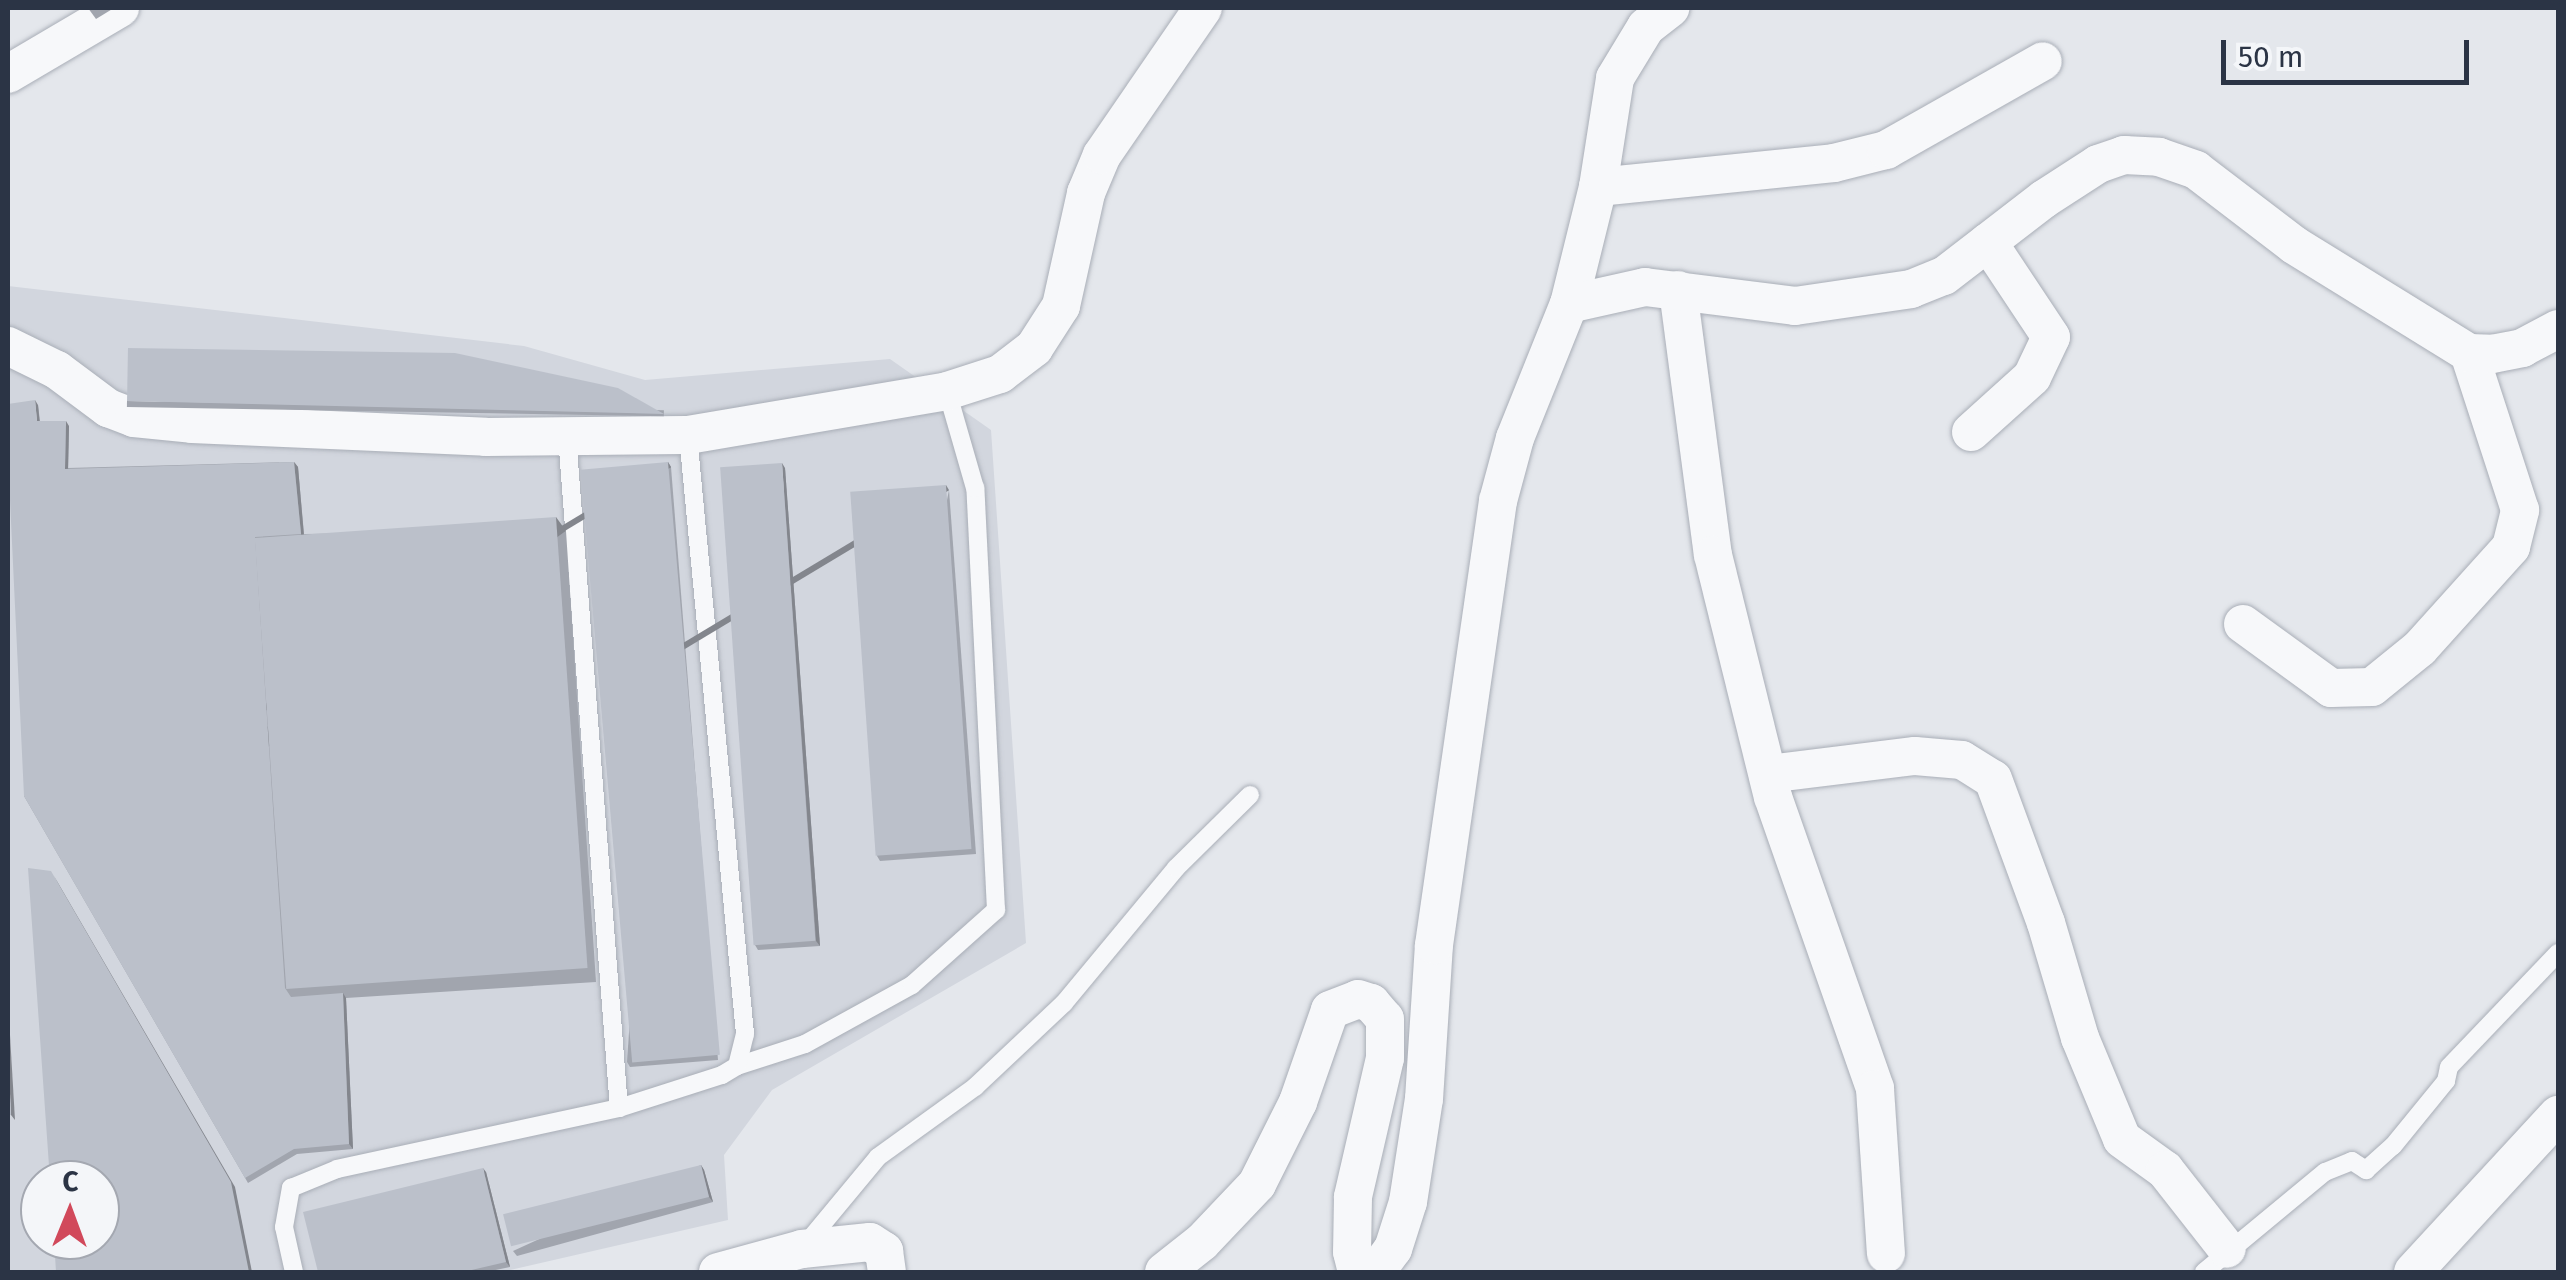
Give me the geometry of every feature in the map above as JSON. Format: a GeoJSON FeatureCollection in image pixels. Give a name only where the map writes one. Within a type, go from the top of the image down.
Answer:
{"type":"FeatureCollection","features":[{"type":"Feature","properties":{"kind":"street"},"geometry":{"type":"LineString","coordinates":[[8,74],[120,8]]}},
{"type":"Feature","properties":{"kind":"street"},"geometry":{"type":"LineString","coordinates":[[8,346],[57,370],[108,408],[134,418],[486,438],[688,435],[947,391],[1000,374],[1034,348],[1061,306],[1086,193],[1102,155],[1203,8]]}},
{"type":"Feature","properties":{"kind":"street"},"geometry":{"type":"LineString","coordinates":[[1376,1272],[1393,1248],[1408,1202],[1424,1099],[1434,945],[1498,500],[1516,438],[1570,304],[1598,187],[1615,78],[1646,27],[1670,8]]}},
{"type":"Feature","properties":{"kind":"street"},"geometry":{"type":"LineString","coordinates":[[1598,187],[1834,163],[1886,150],[2043,61]]}},
{"type":"Feature","properties":{"kind":"street"},"geometry":{"type":"LineString","coordinates":[[1570,304],[1645,287],[1795,306],[1912,289],[1944,276],[2098,164],[2124,155],[2159,157],[2196,170],[2294,245],[2469,353],[2522,348],[2558,330]]}},
{"type":"Feature","properties":{"kind":"street"},"geometry":{"type":"LineString","coordinates":[[1971,432],[2032,377],[2051,337],[1988,242]]}},
{"type":"Feature","properties":{"kind":"street"},"geometry":{"type":"LineString","coordinates":[[1678,290],[1713,555],[1768,774],[1875,1089],[1886,1254]]}},
{"type":"Feature","properties":{"kind":"street"},"geometry":{"type":"LineString","coordinates":[[2243,624],[2331,688],[2372,687],[2420,648],[2511,547],[2520,510],[2469,353]]}},
{"type":"Feature","properties":{"kind":"street"},"geometry":{"type":"LineString","coordinates":[[1768,774],[1915,756],[1962,760],[1993,779],[2046,923],[2080,1038],[2122,1138],[2165,1170],[2216,1261]]}},
{"type":"Feature","properties":{"kind":"street"},"geometry":{"type":"LineString","coordinates":[[1164,1272],[1202,1242],[1258,1184],[1298,1102],[1330,1010],[1358,999],[1371,1003],[1384,1019],[1385,1058],[1352,1198],[1352,1252],[1357,1272]]}},
{"type":"Feature","properties":{"kind":"street"},"geometry":{"type":"LineString","coordinates":[[2412,1272],[2558,1115]]}},
{"type":"Feature","properties":{"kind":"street"},"geometry":{"type":"LineString","coordinates":[[718,1272],[802,1249],[870,1242],[884,1251],[888,1272]]}},
{"type":"Feature","properties":{"kind":"lane"},"geometry":{"type":"LineString","coordinates":[[294,1272],[284,1227],[291,1188],[337,1169],[620,1108],[805,1044],[912,986],[996,910],[975,488],[947,391]]}},
{"type":"Feature","properties":{"kind":"lane"},"geometry":{"type":"LineString","coordinates":[[688,435],[746,1034],[737,1066]]}},
{"type":"Feature","properties":{"kind":"lane"},"geometry":{"type":"LineString","coordinates":[[567,436],[620,1108]]}},
{"type":"Feature","properties":{"kind":"lane"},"geometry":{"type":"LineString","coordinates":[[802,1249],[878,1158],[975,1087],[1064,1004],[1176,868],[1250,795]]}},
{"type":"Feature","properties":{"kind":"lane"},"geometry":{"type":"LineString","coordinates":[[2216,1261],[2325,1172],[2352,1161],[2366,1170],[2380,1158],[2446,1081],[2450,1066],[2558,953]]}},
{"type":"Feature","properties":{"kind":"shaded area"},"geometry":{"type":"Polygon","coordinates":[[[8,286],[524,346],[645,380],[890,359],[991,430],[1026,943],[772,1090],[724,1155],[728,1220],[501,1272],[8,1272],[8,286]]]}},
{"type":"Feature","properties":{"kind":"building"},"geometry":{"type":"Polygon","coordinates":[[[128,348],[455,353],[618,388],[664,414],[127,401],[128,348]]]}},
{"type":"Feature","properties":{"kind":"building"},"geometry":{"type":"Polygon","coordinates":[[[35,400],[37,421],[66,421],[65,469],[294,462],[301,534],[255,537],[285,988],[291,997],[343,993],[349,1144],[294,1149],[245,1178],[24,796],[8,404],[35,400]]]}},
{"type":"Feature","properties":{"kind":"building"},"geometry":{"type":"Polygon","coordinates":[[[668,462],[720,1055],[632,1062],[580,470],[668,462]]]}},
{"type":"Feature","properties":{"kind":"building"},"geometry":{"type":"Polygon","coordinates":[[[782,463],[815,941],[754,945],[720,467],[782,463]]]}},
{"type":"Feature","properties":{"kind":"building"},"geometry":{"type":"Polygon","coordinates":[[[946,485],[971,849],[876,856],[850,492],[946,485]]]}},
{"type":"Feature","properties":{"kind":"building"},"geometry":{"type":"Polygon","coordinates":[[[556,517],[588,968],[286,989],[255,538],[556,517]]]}},
{"type":"Feature","properties":{"kind":"building"},"geometry":{"type":"Polygon","coordinates":[[[28,868],[51,871],[231,1182],[249,1272],[56,1272],[55,1260],[120,1260],[120,1160],[49,1160],[28,868]]]}},
{"type":"Feature","properties":{"kind":"building"},"geometry":{"type":"Polygon","coordinates":[[[8,1052],[11,1115],[8,1115],[8,1052]]]}},
{"type":"Feature","properties":{"kind":"building"},"geometry":{"type":"Polygon","coordinates":[[[701,1165],[709,1197],[511,1246],[503,1214],[701,1165]]]}},
{"type":"Feature","properties":{"kind":"building"},"geometry":{"type":"Polygon","coordinates":[[[483,1168],[506,1262],[463,1272],[318,1272],[303,1212],[483,1168]]]}}]}
